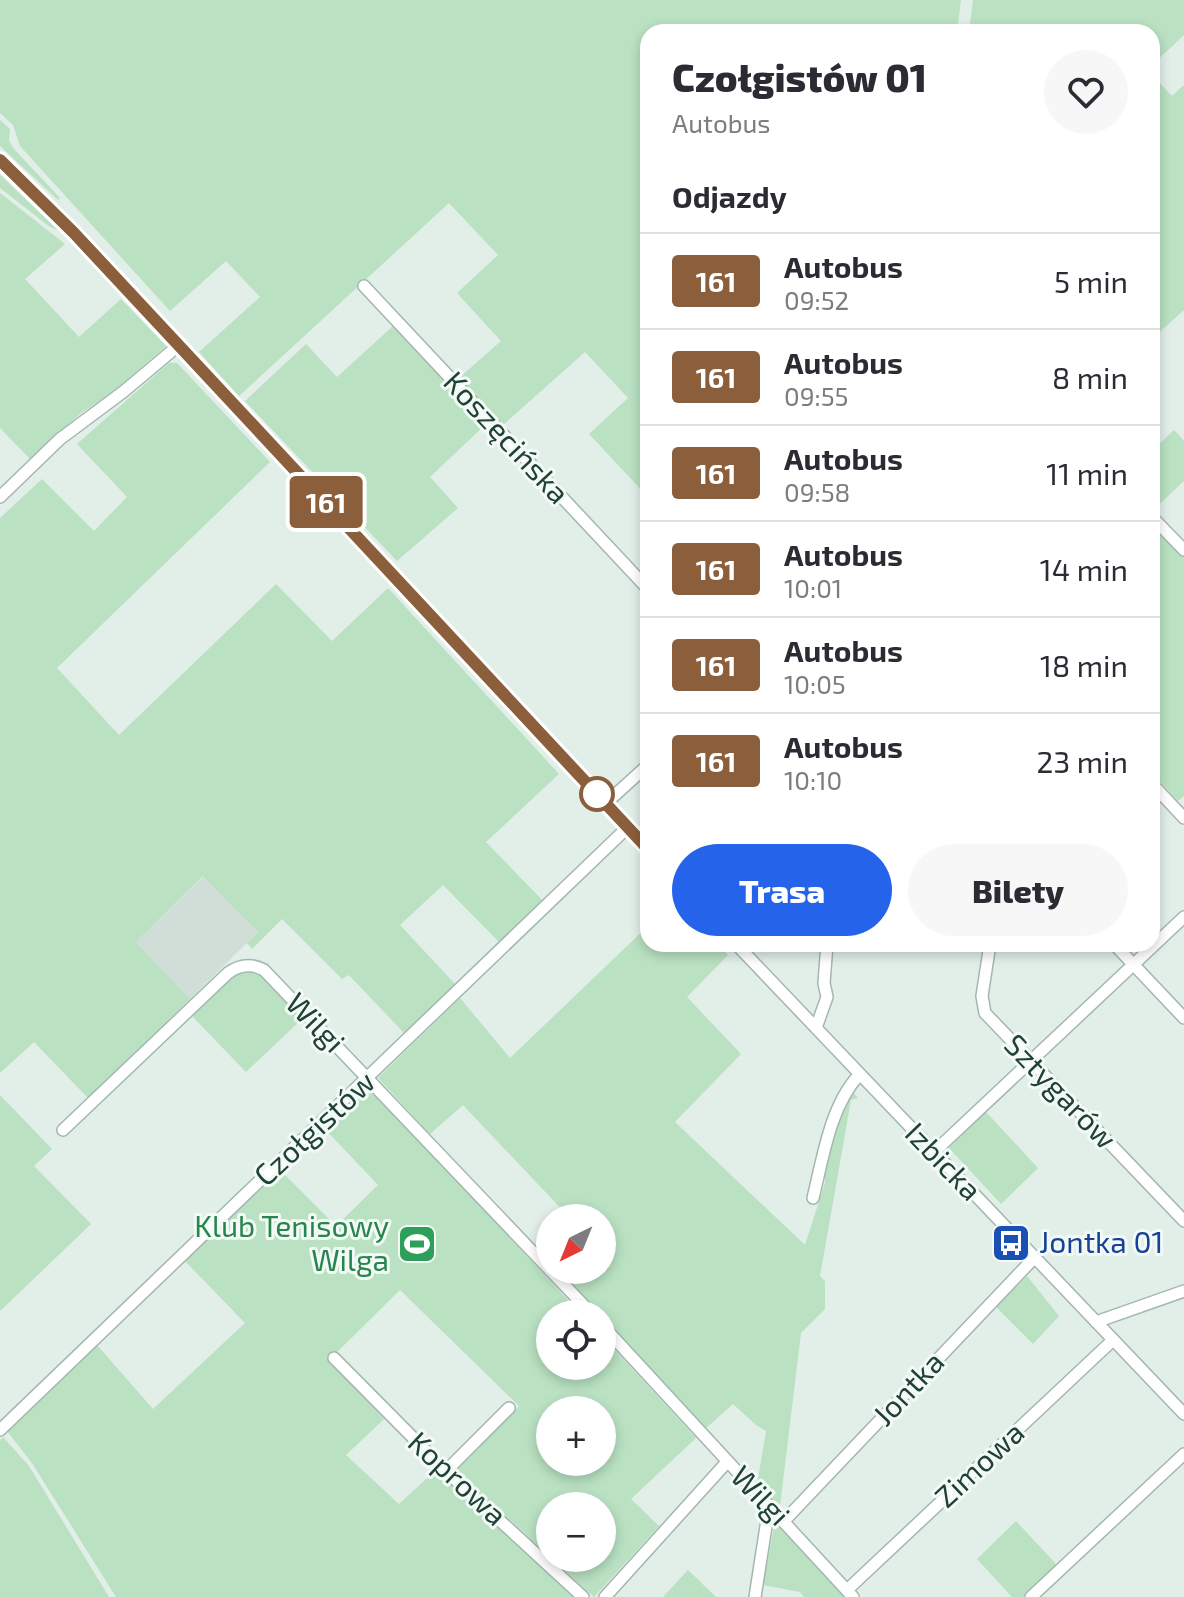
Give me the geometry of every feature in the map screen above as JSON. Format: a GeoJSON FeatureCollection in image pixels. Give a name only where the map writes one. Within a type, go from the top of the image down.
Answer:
{"type":"FeatureCollection","features":[{"type":"Feature","properties":{"kind":"street"},"geometry":{"type":"LineString","coordinates":[[0,160],[74,233],[640,840]]}},
{"type":"Feature","properties":{"kind":"street","name":"Koszęcińska"},"geometry":{"type":"LineString","coordinates":[[364,286],[640,580]]}},
{"type":"Feature","properties":{"kind":"street"},"geometry":{"type":"LineString","coordinates":[[0,497],[60,439],[179,345]]}},
{"type":"Feature","properties":{"kind":"street"},"geometry":{"type":"LineString","coordinates":[[1160,525],[1184,550]]}},
{"type":"Feature","properties":{"kind":"street"},"geometry":{"type":"LineString","coordinates":[[605,804],[640,772]]}},
{"type":"Feature","properties":{"kind":"street"},"geometry":{"type":"LineString","coordinates":[[1160,792],[1184,818]]}},
{"type":"Feature","properties":{"kind":"street","name":"Czołgistów"},"geometry":{"type":"LineString","coordinates":[[0,1430],[628,827]]}},
{"type":"Feature","properties":{"kind":"street"},"geometry":{"type":"LineString","coordinates":[[1160,939],[1184,917]]}},
{"type":"Feature","properties":{"kind":"street","name":"Izbicka"},"geometry":{"type":"LineString","coordinates":[[744,952],[1184,1414]]}},
{"type":"Feature","properties":{"kind":"street"},"geometry":{"type":"LineString","coordinates":[[816,1028],[827,997],[824,983],[826,952]]}},
{"type":"Feature","properties":{"kind":"street","name":"Sztygarów"},"geometry":{"type":"LineString","coordinates":[[989,952],[982,1005],[985,1013],[1184,1221]]}},
{"type":"Feature","properties":{"kind":"street"},"geometry":{"type":"LineString","coordinates":[[1122,952],[1184,1018]]}},
{"type":"Feature","properties":{"kind":"street"},"geometry":{"type":"LineString","coordinates":[[934,1152],[1146,952]]}},
{"type":"Feature","properties":{"kind":"street","name":"Wilgi"},"geometry":{"type":"LineString","coordinates":[[63,1130],[228,973],[241,966],[253,966],[264,970],[536,1255]]}},
{"type":"Feature","properties":{"kind":"street"},"geometry":{"type":"LineString","coordinates":[[813,1198],[838,1110],[859,1075]]}},
{"type":"Feature","properties":{"kind":"street","name":"Jontka"},"geometry":{"type":"LineString","coordinates":[[784,1521],[1034,1258]]}},
{"type":"Feature","properties":{"kind":"street","name":"Wilgi"},"geometry":{"type":"LineString","coordinates":[[563,1284],[579,1300]]}},
{"type":"Feature","properties":{"kind":"street"},"geometry":{"type":"LineString","coordinates":[[1096,1322],[1184,1291]]}},
{"type":"Feature","properties":{"kind":"street","name":"Wilgi"},"geometry":{"type":"LineString","coordinates":[[616,1340],[850,1594]]}},
{"type":"Feature","properties":{"kind":"street","name":"Zimowa"},"geometry":{"type":"LineString","coordinates":[[850,1594],[1113,1340]]}},
{"type":"Feature","properties":{"kind":"street","name":"Koprowa"},"geometry":{"type":"LineString","coordinates":[[334,1358],[446,1471],[583,1597]]}},
{"type":"Feature","properties":{"kind":"street"},"geometry":{"type":"LineString","coordinates":[[446,1471],[509,1408]]}},
{"type":"Feature","properties":{"kind":"street"},"geometry":{"type":"LineString","coordinates":[[1031,1597],[1184,1454]]}},
{"type":"Feature","properties":{"kind":"street"},"geometry":{"type":"LineString","coordinates":[[605,1597],[727,1462]]}},
{"type":"Feature","properties":{"kind":"street"},"geometry":{"type":"LineString","coordinates":[[755,1597],[769,1507]]}},
{"type":"Feature","properties":{"kind":"shaded area"},"geometry":{"type":"Polygon","coordinates":[[[204,876],[258,932],[190,999],[136,942],[204,876]]]}},
{"type":"Feature","properties":{"kind":"green space"},"geometry":{"type":"Polygon","coordinates":[[[0,0],[961,0],[958,24],[640,24],[640,488],[589,434],[628,398],[585,352],[503,425],[459,378],[501,341],[457,293],[498,255],[449,203],[239,396],[199,352],[260,297],[226,261],[170,311],[20,146],[13,125],[0,113],[0,0]]]}},
{"type":"Feature","properties":{"kind":"green space"},"geometry":{"type":"Polygon","coordinates":[[[973,0],[1184,0],[1184,35],[1160,58],[1160,24],[970,24],[973,0]]]}},
{"type":"Feature","properties":{"kind":"green space"},"geometry":{"type":"Polygon","coordinates":[[[1160,83],[1172,96],[1184,85],[1184,310],[1160,332],[1160,83]]]}},
{"type":"Feature","properties":{"kind":"green space"},"geometry":{"type":"Polygon","coordinates":[[[0,120],[10,129],[9,140],[13,148],[60,198],[58,200],[0,146],[0,120]]]}},
{"type":"Feature","properties":{"kind":"green space"},"geometry":{"type":"Polygon","coordinates":[[[0,175],[58,230],[0,188],[0,175]]]}},
{"type":"Feature","properties":{"kind":"green space"},"geometry":{"type":"Polygon","coordinates":[[[0,193],[65,244],[25,279],[79,337],[121,299],[166,346],[109,395],[81,413],[30,459],[0,428],[0,193]]]}},
{"type":"Feature","properties":{"kind":"green space"},"geometry":{"type":"Polygon","coordinates":[[[393,326],[485,425],[430,477],[458,508],[397,561],[245,401],[306,344],[337,377],[393,326]]]}},
{"type":"Feature","properties":{"kind":"green space"},"geometry":{"type":"Polygon","coordinates":[[[169,363],[177,363],[270,462],[57,668],[119,735],[276,584],[332,641],[388,588],[559,774],[486,842],[543,901],[499,942],[443,885],[400,925],[455,984],[404,1033],[349,975],[342,979],[282,919],[252,949],[247,943],[258,932],[203,876],[136,942],[190,999],[88,1098],[34,1042],[0,1073],[0,518],[42,479],[94,531],[127,497],[77,444],[169,363]]]}},
{"type":"Feature","properties":{"kind":"green space"},"geometry":{"type":"Polygon","coordinates":[[[1174,430],[1184,441],[1184,481],[1160,504],[1160,443],[1174,430]]]}},
{"type":"Feature","properties":{"kind":"green space"},"geometry":{"type":"Polygon","coordinates":[[[1160,530],[1184,555],[1184,796],[1178,801],[1160,782],[1160,530]]]}},
{"type":"Feature","properties":{"kind":"green space"},"geometry":{"type":"Polygon","coordinates":[[[640,934],[640,952],[725,952],[728,955],[687,997],[741,1054],[675,1122],[805,1245],[825,1183],[825,1164],[851,1090],[858,1098],[851,1100],[820,1276],[825,1281],[825,1309],[801,1333],[780,1506],[757,1485],[766,1431],[733,1404],[705,1429],[616,1334],[616,1300],[585,1300],[570,1284],[616,1284],[616,1204],[557,1204],[463,1105],[430,1134],[378,1078],[460,998],[510,1058],[640,934]]]}},
{"type":"Feature","properties":{"kind":"green space"},"geometry":{"type":"Polygon","coordinates":[[[237,971],[262,976],[303,1018],[246,1072],[191,1015],[237,971]]]}},
{"type":"Feature","properties":{"kind":"green space"},"geometry":{"type":"Polygon","coordinates":[[[367,1085],[536,1266],[536,1284],[553,1284],[568,1300],[536,1300],[536,1380],[616,1380],[616,1351],[696,1438],[631,1499],[659,1526],[594,1597],[566,1572],[616,1572],[616,1492],[536,1492],[536,1544],[454,1468],[519,1406],[400,1290],[328,1361],[384,1419],[346,1455],[399,1504],[437,1469],[536,1561],[536,1572],[548,1572],[575,1597],[116,1597],[32,1463],[7,1431],[97,1345],[153,1409],[245,1323],[185,1261],[279,1169],[336,1226],[378,1185],[323,1127],[367,1085]]]}},
{"type":"Feature","properties":{"kind":"green space"},"geometry":{"type":"Polygon","coordinates":[[[0,1095],[52,1149],[34,1166],[91,1224],[0,1311],[0,1095]]]}},
{"type":"Feature","properties":{"kind":"green space"},"geometry":{"type":"Polygon","coordinates":[[[986,1112],[1038,1168],[1001,1204],[949,1148],[986,1112]]]}},
{"type":"Feature","properties":{"kind":"green space"},"geometry":{"type":"Polygon","coordinates":[[[1027,1276],[1059,1316],[1033,1344],[996,1307],[1027,1276]]]}},
{"type":"Feature","properties":{"kind":"green space"},"geometry":{"type":"Polygon","coordinates":[[[3,1437],[29,1466],[109,1597],[0,1597],[0,1441],[3,1437]]]}},
{"type":"Feature","properties":{"kind":"green space"},"geometry":{"type":"Polygon","coordinates":[[[1016,1521],[1057,1565],[1023,1597],[1012,1597],[977,1559],[1016,1521]]]}},
{"type":"Feature","properties":{"kind":"green space"},"geometry":{"type":"Polygon","coordinates":[[[775,1522],[845,1597],[804,1597],[800,1592],[763,1585],[775,1522]]]}},
{"type":"Feature","properties":{"kind":"green space"},"geometry":{"type":"Polygon","coordinates":[[[688,1570],[716,1597],[663,1597],[688,1570]]]}},
{"type":"Feature","properties":{"kind":"bus line","name":"161"},"geometry":{"type":"LineString","coordinates":[[0,160],[74,233],[640,840]]}},
{"type":"Feature","properties":{"kind":"place","name":"Jontka 01"},"geometry":{"type":"Point","coordinates":[1011,1243]}},
{"type":"Feature","properties":{"kind":"place","name":"Klub Tenisowy Wilga"},"geometry":{"type":"Point","coordinates":[417,1244]}}]}
